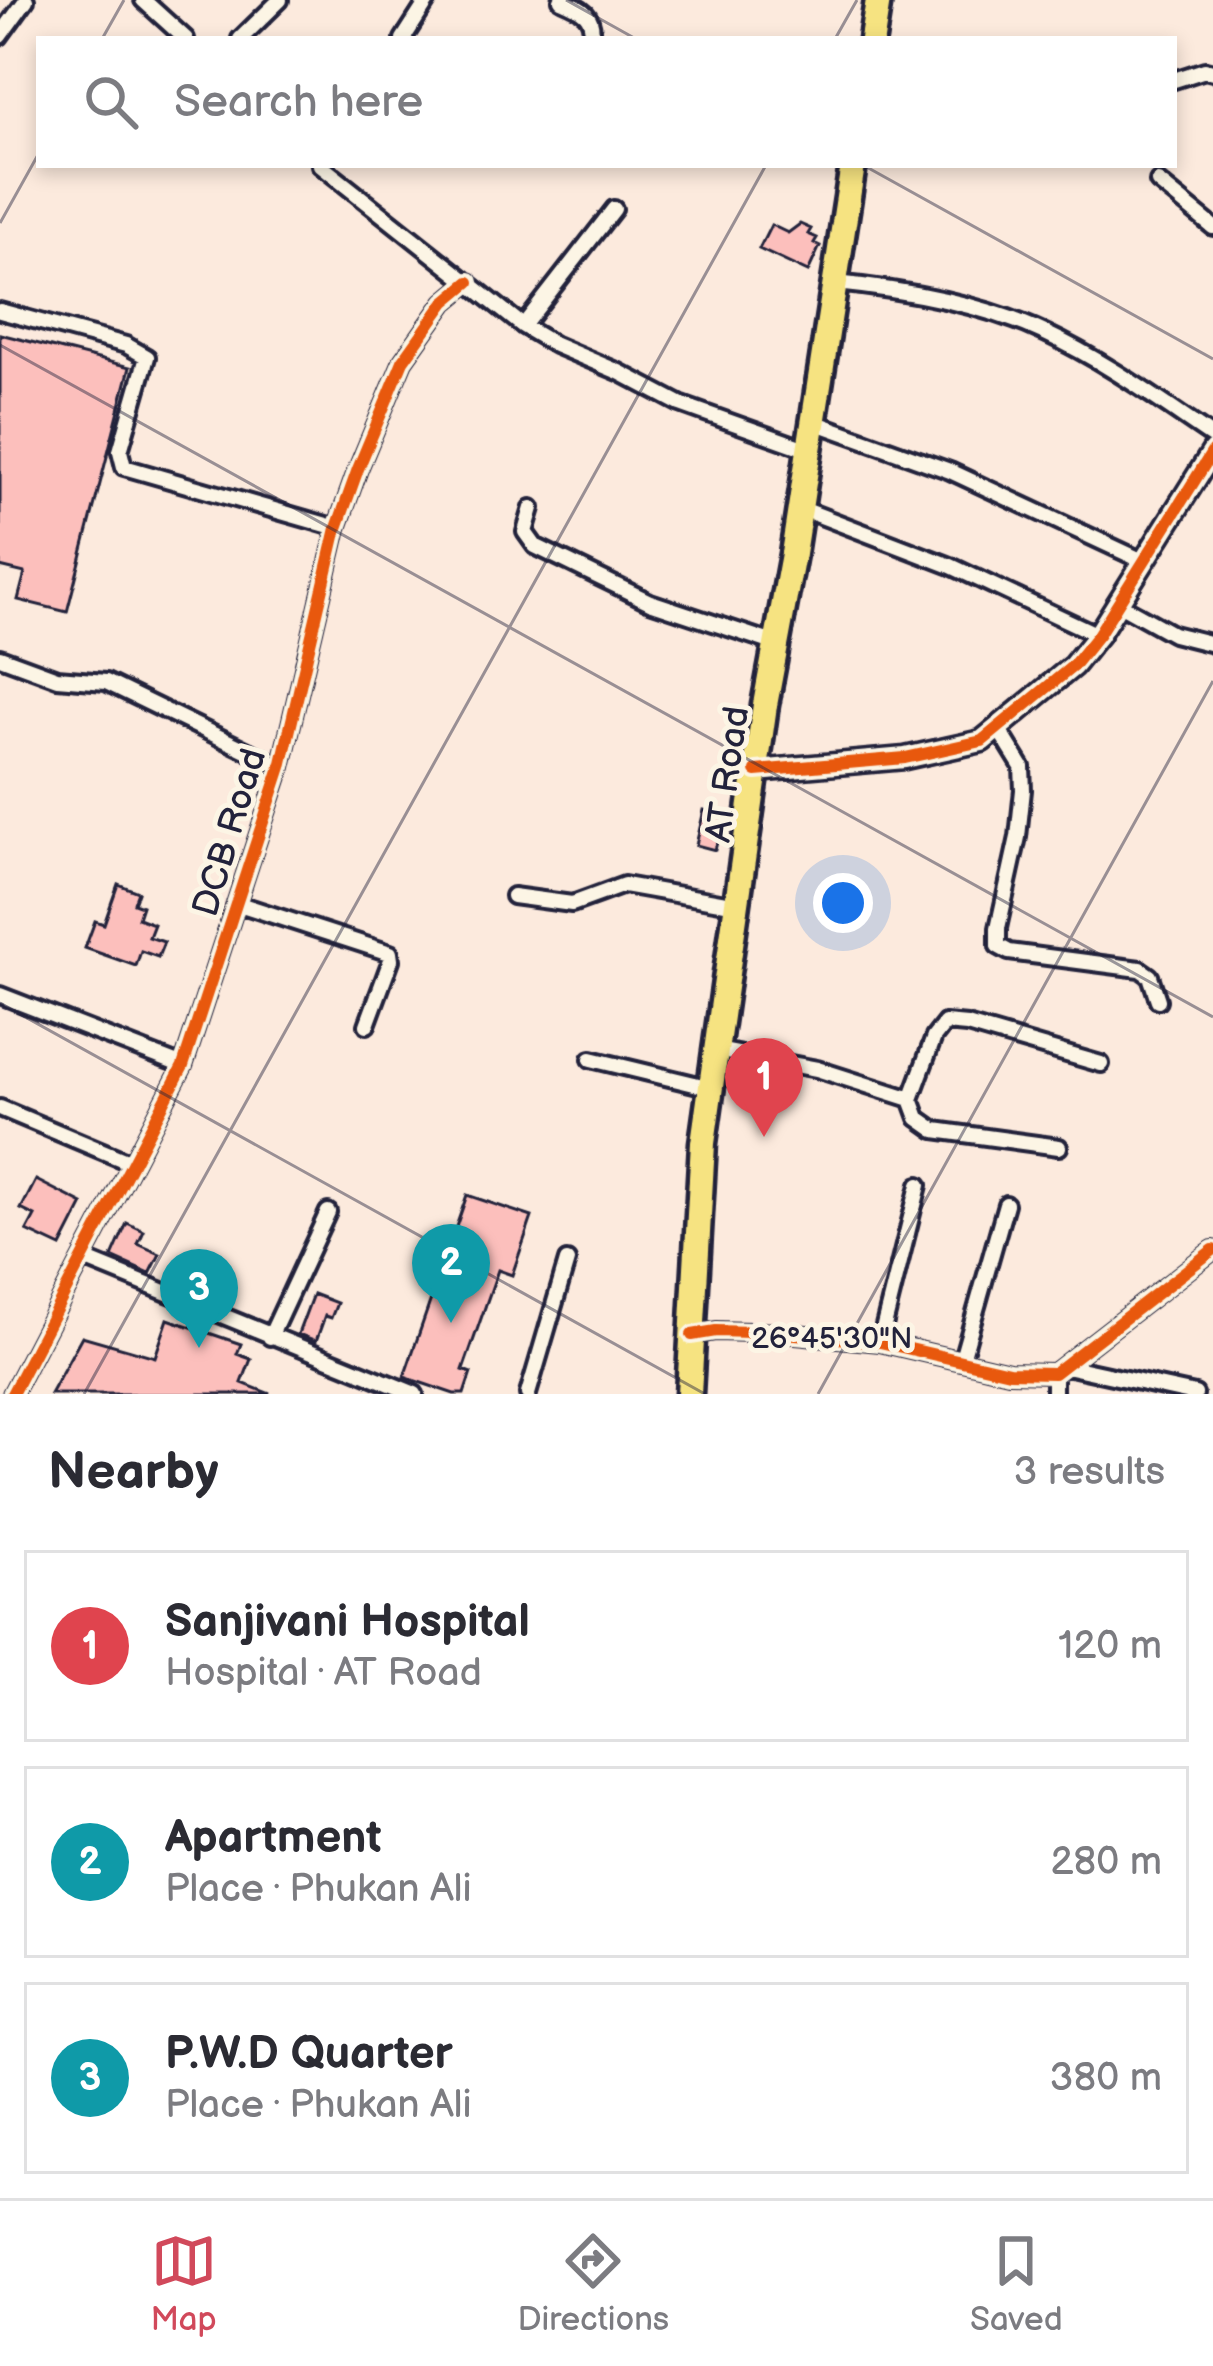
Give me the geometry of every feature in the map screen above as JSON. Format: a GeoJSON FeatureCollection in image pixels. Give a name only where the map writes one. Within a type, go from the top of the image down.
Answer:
{"type":"FeatureCollection","features":[{"type":"Feature","properties":{"kind":"highway"},"geometry":{"type":"LineString","coordinates":[[872,36],[878,0]]}},
{"type":"Feature","properties":{"kind":"highway","name":"AT Road"},"geometry":{"type":"LineString","coordinates":[[689,1394],[703,1143],[756,771],[853,168]]}},
{"type":"Feature","properties":{"kind":"street"},"geometry":{"type":"LineString","coordinates":[[0,36],[26,0]]}},
{"type":"Feature","properties":{"kind":"street"},"geometry":{"type":"LineString","coordinates":[[244,36],[280,0]]}},
{"type":"Feature","properties":{"kind":"street"},"geometry":{"type":"LineString","coordinates":[[405,36],[428,0]]}},
{"type":"Feature","properties":{"kind":"street"},"geometry":{"type":"LineString","coordinates":[[561,0],[588,14],[591,36]]}},
{"type":"Feature","properties":{"kind":"street"},"geometry":{"type":"LineString","coordinates":[[152,3],[183,36]]}},
{"type":"Feature","properties":{"kind":"street"},"geometry":{"type":"LineString","coordinates":[[1177,79],[1210,69]]}},
{"type":"Feature","properties":{"kind":"street"},"geometry":{"type":"LineString","coordinates":[[323,168],[523,326],[680,404],[809,450]]}},
{"type":"Feature","properties":{"kind":"street"},"geometry":{"type":"LineString","coordinates":[[1158,182],[1213,227]]}},
{"type":"Feature","properties":{"kind":"street"},"geometry":{"type":"LineString","coordinates":[[523,326],[614,209]]}},
{"type":"Feature","properties":{"kind":"street","name":"DCB Road"},"geometry":{"type":"LineString","coordinates":[[11,1394],[183,1066],[280,767],[337,528],[403,362],[445,302],[470,282]]}},
{"type":"Feature","properties":{"kind":"street"},"geometry":{"type":"LineString","coordinates":[[836,284],[967,307],[1042,332],[1115,370],[1213,437]]}},
{"type":"Feature","properties":{"kind":"street"},"geometry":{"type":"LineString","coordinates":[[0,311],[145,354],[120,452],[124,467],[337,528]]}},
{"type":"Feature","properties":{"kind":"street"},"geometry":{"type":"LineString","coordinates":[[814,422],[950,471],[1143,561]]}},
{"type":"Feature","properties":{"kind":"street"},"geometry":{"type":"LineString","coordinates":[[756,771],[905,758],[964,747],[998,728],[1073,666],[1213,451]]}},
{"type":"Feature","properties":{"kind":"street"},"geometry":{"type":"LineString","coordinates":[[532,508],[525,532],[535,546],[650,602],[777,644]]}},
{"type":"Feature","properties":{"kind":"street"},"geometry":{"type":"LineString","coordinates":[[800,508],[951,566],[1097,634]]}},
{"type":"Feature","properties":{"kind":"street"},"geometry":{"type":"LineString","coordinates":[[1117,603],[1173,634],[1213,644]]}},
{"type":"Feature","properties":{"kind":"street"},"geometry":{"type":"LineString","coordinates":[[0,657],[57,678],[106,682],[280,767]]}},
{"type":"Feature","properties":{"kind":"street"},"geometry":{"type":"LineString","coordinates":[[998,728],[1022,767],[1023,790],[998,946],[1009,952],[1141,969],[1150,976],[1159,1000]]}},
{"type":"Feature","properties":{"kind":"street"},"geometry":{"type":"LineString","coordinates":[[513,896],[572,904],[624,885],[737,905]]}},
{"type":"Feature","properties":{"kind":"street"},"geometry":{"type":"LineString","coordinates":[[238,904],[388,952],[391,960],[367,1025]]}},
{"type":"Feature","properties":{"kind":"street"},"geometry":{"type":"LineString","coordinates":[[0,995],[183,1066]]}},
{"type":"Feature","properties":{"kind":"street"},"geometry":{"type":"LineString","coordinates":[[1059,1148],[935,1130],[918,1118],[911,1099],[934,1037],[945,1023],[967,1025],[1101,1064]]}},
{"type":"Feature","properties":{"kind":"street"},"geometry":{"type":"LineString","coordinates":[[716,1050],[817,1069],[911,1099]]}},
{"type":"Feature","properties":{"kind":"street"},"geometry":{"type":"LineString","coordinates":[[591,1060],[711,1088]]}},
{"type":"Feature","properties":{"kind":"street"},"geometry":{"type":"LineString","coordinates":[[0,1108],[131,1163]]}},
{"type":"Feature","properties":{"kind":"street"},"geometry":{"type":"LineString","coordinates":[[880,1342],[919,1185]]}},
{"type":"Feature","properties":{"kind":"street"},"geometry":{"type":"LineString","coordinates":[[962,1359],[1006,1204]]}},
{"type":"Feature","properties":{"kind":"street"},"geometry":{"type":"LineString","coordinates":[[270,1337],[328,1212]]}},
{"type":"Feature","properties":{"kind":"street"},"geometry":{"type":"LineString","coordinates":[[1054,1394],[1060,1369],[1213,1250]]}},
{"type":"Feature","properties":{"kind":"street"},"geometry":{"type":"LineString","coordinates":[[84,1259],[416,1394]]}},
{"type":"Feature","properties":{"kind":"street"},"geometry":{"type":"LineString","coordinates":[[528,1394],[567,1261]]}},
{"type":"Feature","properties":{"kind":"street"},"geometry":{"type":"LineString","coordinates":[[692,1335],[785,1333],[880,1342],[1009,1372],[1060,1369],[1195,1394]]}},
{"type":"Feature","properties":{"kind":"building"},"geometry":{"type":"Polygon","coordinates":[[[800,224],[811,229],[808,234],[820,246],[808,272],[759,249],[771,225],[788,233],[800,224]]]}},
{"type":"Feature","properties":{"kind":"building"},"geometry":{"type":"Polygon","coordinates":[[[0,334],[130,367],[67,612],[18,600],[25,573],[0,567],[0,334]]]}},
{"type":"Feature","properties":{"kind":"building"},"geometry":{"type":"Polygon","coordinates":[[[704,810],[724,815],[715,850],[696,845],[704,810]]]}},
{"type":"Feature","properties":{"kind":"building"},"geometry":{"type":"Polygon","coordinates":[[[118,884],[138,892],[134,903],[142,906],[138,918],[154,924],[149,937],[164,942],[158,957],[141,951],[136,966],[85,948],[95,921],[104,924],[118,884]]]}},
{"type":"Feature","properties":{"kind":"building"},"geometry":{"type":"Polygon","coordinates":[[[36,1180],[83,1204],[61,1247],[27,1231],[35,1216],[21,1209],[36,1180]]]}},
{"type":"Feature","properties":{"kind":"building"},"geometry":{"type":"Polygon","coordinates":[[[467,1195],[532,1217],[512,1275],[498,1270],[463,1370],[471,1373],[464,1394],[454,1394],[404,1377],[467,1195]]]}},
{"type":"Feature","properties":{"kind":"building"},"geometry":{"type":"Polygon","coordinates":[[[127,1223],[144,1231],[138,1244],[160,1254],[150,1274],[112,1257],[127,1223]]]}},
{"type":"Feature","properties":{"kind":"building"},"geometry":{"type":"Polygon","coordinates":[[[313,1294],[337,1303],[331,1318],[325,1316],[316,1341],[298,1334],[313,1294]]]}},
{"type":"Feature","properties":{"kind":"building"},"geometry":{"type":"Polygon","coordinates":[[[168,1319],[241,1344],[237,1354],[251,1359],[242,1383],[270,1394],[50,1394],[82,1336],[155,1357],[168,1319]]]}},
{"type":"Feature","properties":{"kind":"cycle path"},"geometry":{"type":"LineString","coordinates":[[12,1394],[183,1066],[281,767],[337,528],[358,469],[403,361],[445,302],[469,282]]}},
{"type":"Feature","properties":{"kind":"cycle path"},"geometry":{"type":"LineString","coordinates":[[756,771],[905,758],[982,741],[1073,666],[1098,635],[1213,451]]}},
{"type":"Feature","properties":{"kind":"cycle path"},"geometry":{"type":"LineString","coordinates":[[692,1335],[785,1333],[880,1342],[1009,1372],[1054,1373],[1213,1250]]}},
{"type":"Feature","properties":{"kind":"place","name":"Sanjivani Hospital"},"geometry":{"type":"Point","coordinates":[764,1137]}},
{"type":"Feature","properties":{"kind":"place","name":"Apartment"},"geometry":{"type":"Point","coordinates":[451,1323]}},
{"type":"Feature","properties":{"kind":"place","name":"P.W.D Quarter"},"geometry":{"type":"Point","coordinates":[199,1348]}}]}
